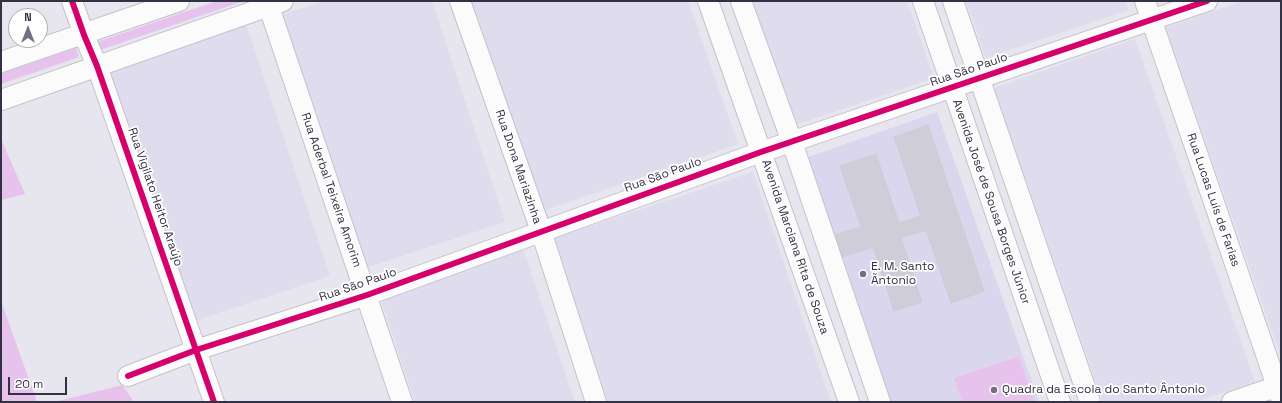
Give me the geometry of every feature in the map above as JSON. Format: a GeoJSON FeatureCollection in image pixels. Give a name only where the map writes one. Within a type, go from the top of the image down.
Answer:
{"type":"FeatureCollection","features":[{"type":"Feature","properties":{"kind":"street","name":"Rua Vigilato Heitor Araújo"},"geometry":{"type":"LineString","coordinates":[[72,1],[84,35],[98,66],[214,402]]}},
{"type":"Feature","properties":{"kind":"street"},"geometry":{"type":"LineString","coordinates":[[1,62],[84,35],[179,1]]}},
{"type":"Feature","properties":{"kind":"street","name":"Rua Dona Mariazinha"},"geometry":{"type":"LineString","coordinates":[[460,1],[541,231],[596,402]]}},
{"type":"Feature","properties":{"kind":"street","name":"Avenida Marciana Rita de Souza"},"geometry":{"type":"LineString","coordinates":[[708,1],[849,402]]}},
{"type":"Feature","properties":{"kind":"street"},"geometry":{"type":"LineString","coordinates":[[741,1],[792,142],[878,396],[849,402]]}},
{"type":"Feature","properties":{"kind":"street","name":"Avenida José de Sousa Borges Júnior"},"geometry":{"type":"LineString","coordinates":[[923,1],[1060,402]]}},
{"type":"Feature","properties":{"kind":"street"},"geometry":{"type":"LineString","coordinates":[[954,1],[1090,402]]}},
{"type":"Feature","properties":{"kind":"street","name":"Rua Lucas Luís de Farias"},"geometry":{"type":"LineString","coordinates":[[1145,1],[1280,390]]}},
{"type":"Feature","properties":{"kind":"street","name":"Rua São Paulo"},"geometry":{"type":"LineString","coordinates":[[128,376],[196,350],[367,295],[761,152],[1207,1]]}},
{"type":"Feature","properties":{"kind":"street"},"geometry":{"type":"LineString","coordinates":[[1,100],[272,3]]}},
{"type":"Feature","properties":{"kind":"street","name":"Rua Aderbal Teixeira Amorim"},"geometry":{"type":"LineString","coordinates":[[272,3],[402,402]]}},
{"type":"Feature","properties":{"kind":"street"},"geometry":{"type":"LineString","coordinates":[[1232,402],[1280,390]]}},
{"type":"Feature","properties":{"kind":"shaded area"},"geometry":{"type":"Polygon","coordinates":[[[217,1],[244,1],[97,51],[94,43],[217,1]]]}},
{"type":"Feature","properties":{"kind":"shaded area"},"geometry":{"type":"Polygon","coordinates":[[[325,1],[432,1],[505,222],[366,268],[281,15],[325,1]]]}},
{"type":"Feature","properties":{"kind":"shaded area"},"geometry":{"type":"Polygon","coordinates":[[[471,1],[688,1],[738,144],[545,210],[471,1]]]}},
{"type":"Feature","properties":{"kind":"shaded area"},"geometry":{"type":"Polygon","coordinates":[[[752,1],[907,1],[934,78],[795,125],[752,1]]]}},
{"type":"Feature","properties":{"kind":"shaded area"},"geometry":{"type":"Polygon","coordinates":[[[966,1],[1125,1],[1128,10],[986,58],[966,1]]]}},
{"type":"Feature","properties":{"kind":"shaded area"},"geometry":{"type":"Polygon","coordinates":[[[1242,1],[1281,1],[1281,357],[1166,28],[1242,1]]]}},
{"type":"Feature","properties":{"kind":"shaded area"},"geometry":{"type":"Polygon","coordinates":[[[246,24],[330,276],[191,322],[107,70],[246,24]]]}},
{"type":"Feature","properties":{"kind":"shaded area"},"geometry":{"type":"Polygon","coordinates":[[[1135,39],[1255,382],[1195,402],[1103,402],[994,88],[1135,39]]]}},
{"type":"Feature","properties":{"kind":"shaded area"},"geometry":{"type":"Polygon","coordinates":[[[76,48],[79,57],[1,84],[1,74],[76,48]]]}},
{"type":"Feature","properties":{"kind":"shaded area","name":"E. M. Santo Ãntonio"},"geometry":{"type":"Polygon","coordinates":[[[937,112],[1039,402],[1034,402],[1019,356],[954,378],[962,402],[889,402],[803,159],[937,112]],[[928,125],[894,137],[921,216],[899,223],[876,154],[841,166],[861,227],[835,235],[842,257],[873,247],[894,311],[922,301],[901,238],[926,230],[951,302],[984,291],[928,125]]]}},
{"type":"Feature","properties":{"kind":"shaded area"},"geometry":{"type":"Polygon","coordinates":[[[1,139],[25,194],[1,200],[1,139]]]}},
{"type":"Feature","properties":{"kind":"shaded area"},"geometry":{"type":"Polygon","coordinates":[[[753,172],[831,402],[608,402],[552,239],[753,172]]]}},
{"type":"Feature","properties":{"kind":"shaded area"},"geometry":{"type":"Polygon","coordinates":[[[522,246],[575,402],[415,402],[379,294],[522,246]]]}},
{"type":"Feature","properties":{"kind":"shaded area"},"geometry":{"type":"Polygon","coordinates":[[[1,301],[37,402],[1,402],[1,301]]]}},
{"type":"Feature","properties":{"kind":"shaded area","name":"Quadra da Escola do Santo Ântonio"},"geometry":{"type":"Polygon","coordinates":[[[1019,356],[1034,402],[962,402],[954,378],[1019,356]]]}},
{"type":"Feature","properties":{"kind":"shaded area"},"geometry":{"type":"Polygon","coordinates":[[[122,385],[134,402],[54,402],[122,385]]]}},
{"type":"Feature","properties":{"kind":"building"},"geometry":{"type":"Polygon","coordinates":[[[928,125],[984,291],[951,303],[926,230],[901,238],[922,302],[894,311],[873,247],[842,257],[835,235],[861,227],[840,166],[876,154],[899,223],[921,216],[894,137],[928,125]]]}},
{"type":"Feature","properties":{"kind":"cycle path"},"geometry":{"type":"LineString","coordinates":[[72,1],[97,66],[214,402]]}},
{"type":"Feature","properties":{"kind":"cycle path"},"geometry":{"type":"LineString","coordinates":[[128,376],[196,350],[367,295],[761,152],[1207,1]]}},
{"type":"Feature","properties":{"kind":"place","name":"E. M. Santo Ãntonio"},"geometry":{"type":"Point","coordinates":[863,274]}},
{"type":"Feature","properties":{"kind":"place","name":"Quadra da Escola do Santo Ântonio"},"geometry":{"type":"Point","coordinates":[994,390]}}]}
